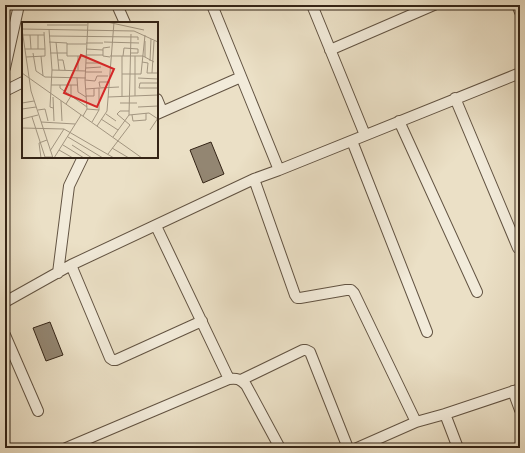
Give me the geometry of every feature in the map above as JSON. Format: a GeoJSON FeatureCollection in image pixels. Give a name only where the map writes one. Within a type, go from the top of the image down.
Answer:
{"type":"FeatureCollection","features":[{"type":"Feature","properties":{"kind":"street"},"geometry":{"type":"LineString","coordinates":[[5,68],[19,5]]}},
{"type":"Feature","properties":{"kind":"street"},"geometry":{"type":"LineString","coordinates":[[117,5],[124,22]]}},
{"type":"Feature","properties":{"kind":"street"},"geometry":{"type":"LineString","coordinates":[[212,5],[279,170]]}},
{"type":"Feature","properties":{"kind":"street"},"geometry":{"type":"LineString","coordinates":[[312,5],[365,135]]}},
{"type":"Feature","properties":{"kind":"street"},"geometry":{"type":"LineString","coordinates":[[330,50],[421,8],[434,5]]}},
{"type":"Feature","properties":{"kind":"street"},"geometry":{"type":"LineString","coordinates":[[517,5],[520,12]]}},
{"type":"Feature","properties":{"kind":"street"},"geometry":{"type":"LineString","coordinates":[[5,302],[71,265],[254,180],[520,72]]}},
{"type":"Feature","properties":{"kind":"street"},"geometry":{"type":"LineString","coordinates":[[160,112],[241,76]]}},
{"type":"Feature","properties":{"kind":"street"},"geometry":{"type":"LineString","coordinates":[[5,91],[22,82]]}},
{"type":"Feature","properties":{"kind":"street"},"geometry":{"type":"LineString","coordinates":[[455,98],[518,248]]}},
{"type":"Feature","properties":{"kind":"street"},"geometry":{"type":"LineString","coordinates":[[399,121],[477,292]]}},
{"type":"Feature","properties":{"kind":"street"},"geometry":{"type":"LineString","coordinates":[[352,141],[427,332]]}},
{"type":"Feature","properties":{"kind":"street"},"geometry":{"type":"LineString","coordinates":[[58,273],[69,186],[83,158]]}},
{"type":"Feature","properties":{"kind":"street"},"geometry":{"type":"LineString","coordinates":[[254,180],[297,298],[346,290],[351,290],[354,293],[416,422]]}},
{"type":"Feature","properties":{"kind":"street"},"geometry":{"type":"LineString","coordinates":[[156,226],[229,379]]}},
{"type":"Feature","properties":{"kind":"street"},"geometry":{"type":"LineString","coordinates":[[71,265],[112,360],[116,360],[202,322]]}},
{"type":"Feature","properties":{"kind":"street"},"geometry":{"type":"LineString","coordinates":[[5,335],[38,411]]}},
{"type":"Feature","properties":{"kind":"street"},"geometry":{"type":"LineString","coordinates":[[241,380],[303,350],[310,352],[348,448]]}},
{"type":"Feature","properties":{"kind":"street"},"geometry":{"type":"LineString","coordinates":[[66,448],[229,379],[237,378],[246,385],[280,448]]}},
{"type":"Feature","properties":{"kind":"street"},"geometry":{"type":"LineString","coordinates":[[358,448],[416,422],[445,414],[516,390],[520,410]]}},
{"type":"Feature","properties":{"kind":"street"},"geometry":{"type":"LineString","coordinates":[[445,414],[458,448]]}},
{"type":"Feature","properties":{"kind":"building"},"geometry":{"type":"Polygon","coordinates":[[[211,142],[224,174],[203,183],[190,150],[211,142]]]}},
{"type":"Feature","properties":{"kind":"building"},"geometry":{"type":"Polygon","coordinates":[[[50,322],[63,355],[46,361],[33,328],[50,322]]]}}]}
